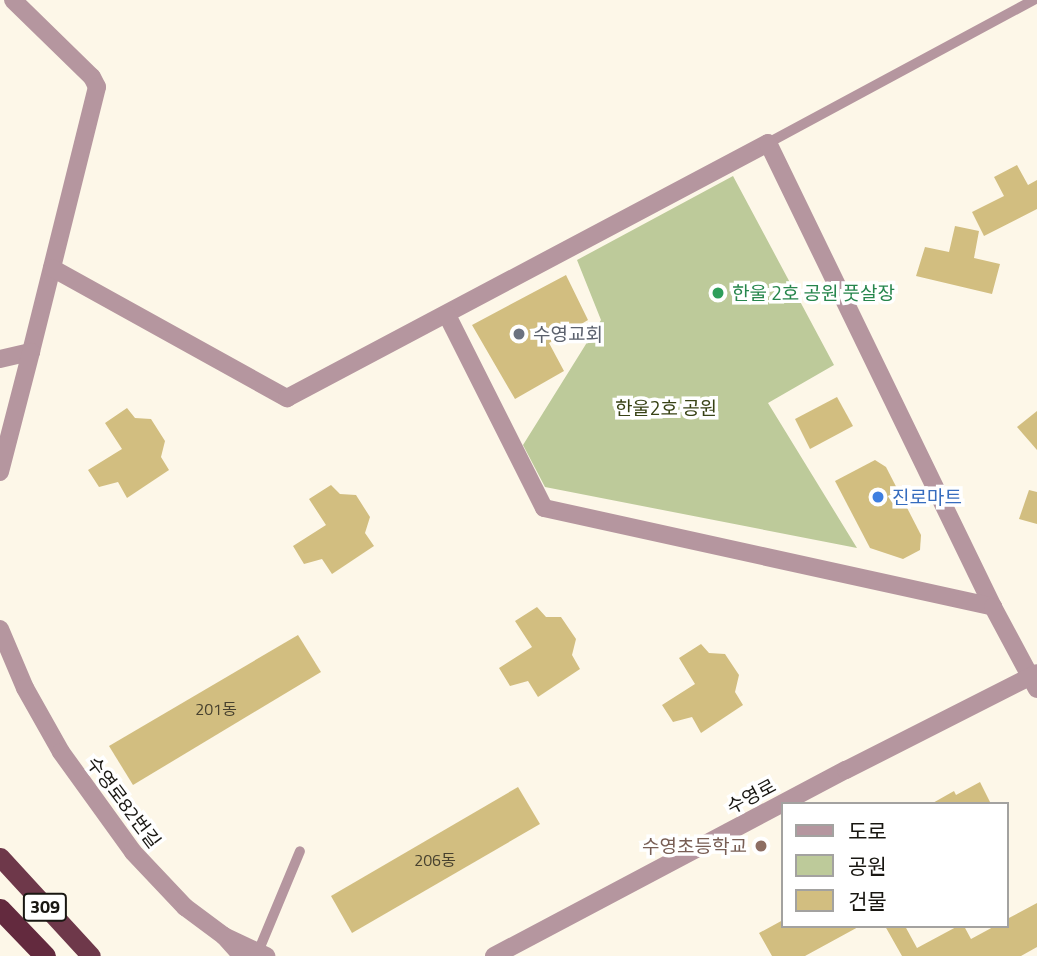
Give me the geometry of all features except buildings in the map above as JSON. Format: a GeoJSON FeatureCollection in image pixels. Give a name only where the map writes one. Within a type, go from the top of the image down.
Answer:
{"type":"FeatureCollection","features":[{"type":"Feature","properties":{"kind":"highway","name":"309"},"geometry":{"type":"LineString","coordinates":[[0,857],[91,956]]}},
{"type":"Feature","properties":{"kind":"highway"},"geometry":{"type":"LineString","coordinates":[[0,909],[45,956]]}},
{"type":"Feature","properties":{"kind":"street"},"geometry":{"type":"LineString","coordinates":[[0,472],[97,87],[92,77],[13,0]]}},
{"type":"Feature","properties":{"kind":"street"},"geometry":{"type":"LineString","coordinates":[[52,268],[287,398],[768,144],[993,607],[1035,680]]}},
{"type":"Feature","properties":{"kind":"street"},"geometry":{"type":"LineString","coordinates":[[447,315],[544,508],[993,607]]}},
{"type":"Feature","properties":{"kind":"street"},"geometry":{"type":"LineString","coordinates":[[0,359],[31,352]]}},
{"type":"Feature","properties":{"kind":"street","name":"수영로82번길"},"geometry":{"type":"LineString","coordinates":[[0,628],[25,688],[61,752],[133,852],[186,907],[224,936],[256,955]]}},
{"type":"Feature","properties":{"kind":"street","name":"수영로"},"geometry":{"type":"LineString","coordinates":[[785,802],[846,770],[1035,680]]}},
{"type":"Feature","properties":{"kind":"street","name":"수영로"},"geometry":{"type":"LineString","coordinates":[[494,956],[782,804]]}},
{"type":"Feature","properties":{"kind":"lane"},"geometry":{"type":"LineString","coordinates":[[768,144],[1034,0]]}},
{"type":"Feature","properties":{"kind":"lane"},"geometry":{"type":"LineString","coordinates":[[256,955],[300,851]]}},
{"type":"Feature","properties":{"kind":"green space","name":"한울2호 공원"},"geometry":{"type":"Polygon","coordinates":[[[733,176],[834,365],[768,403],[857,548],[545,487],[523,445],[601,320],[577,260],[733,176]]]}},
{"type":"Feature","properties":{"kind":"place","name":"한울 2호 공원 풋살장"},"geometry":{"type":"Point","coordinates":[718,293]}},
{"type":"Feature","properties":{"kind":"place","name":"수영교회"},"geometry":{"type":"Point","coordinates":[519,334]}},
{"type":"Feature","properties":{"kind":"place","name":"진로마트"},"geometry":{"type":"Point","coordinates":[878,497]}},
{"type":"Feature","properties":{"kind":"place","name":"수영초등학교"},"geometry":{"type":"Point","coordinates":[761,846]}}]}
